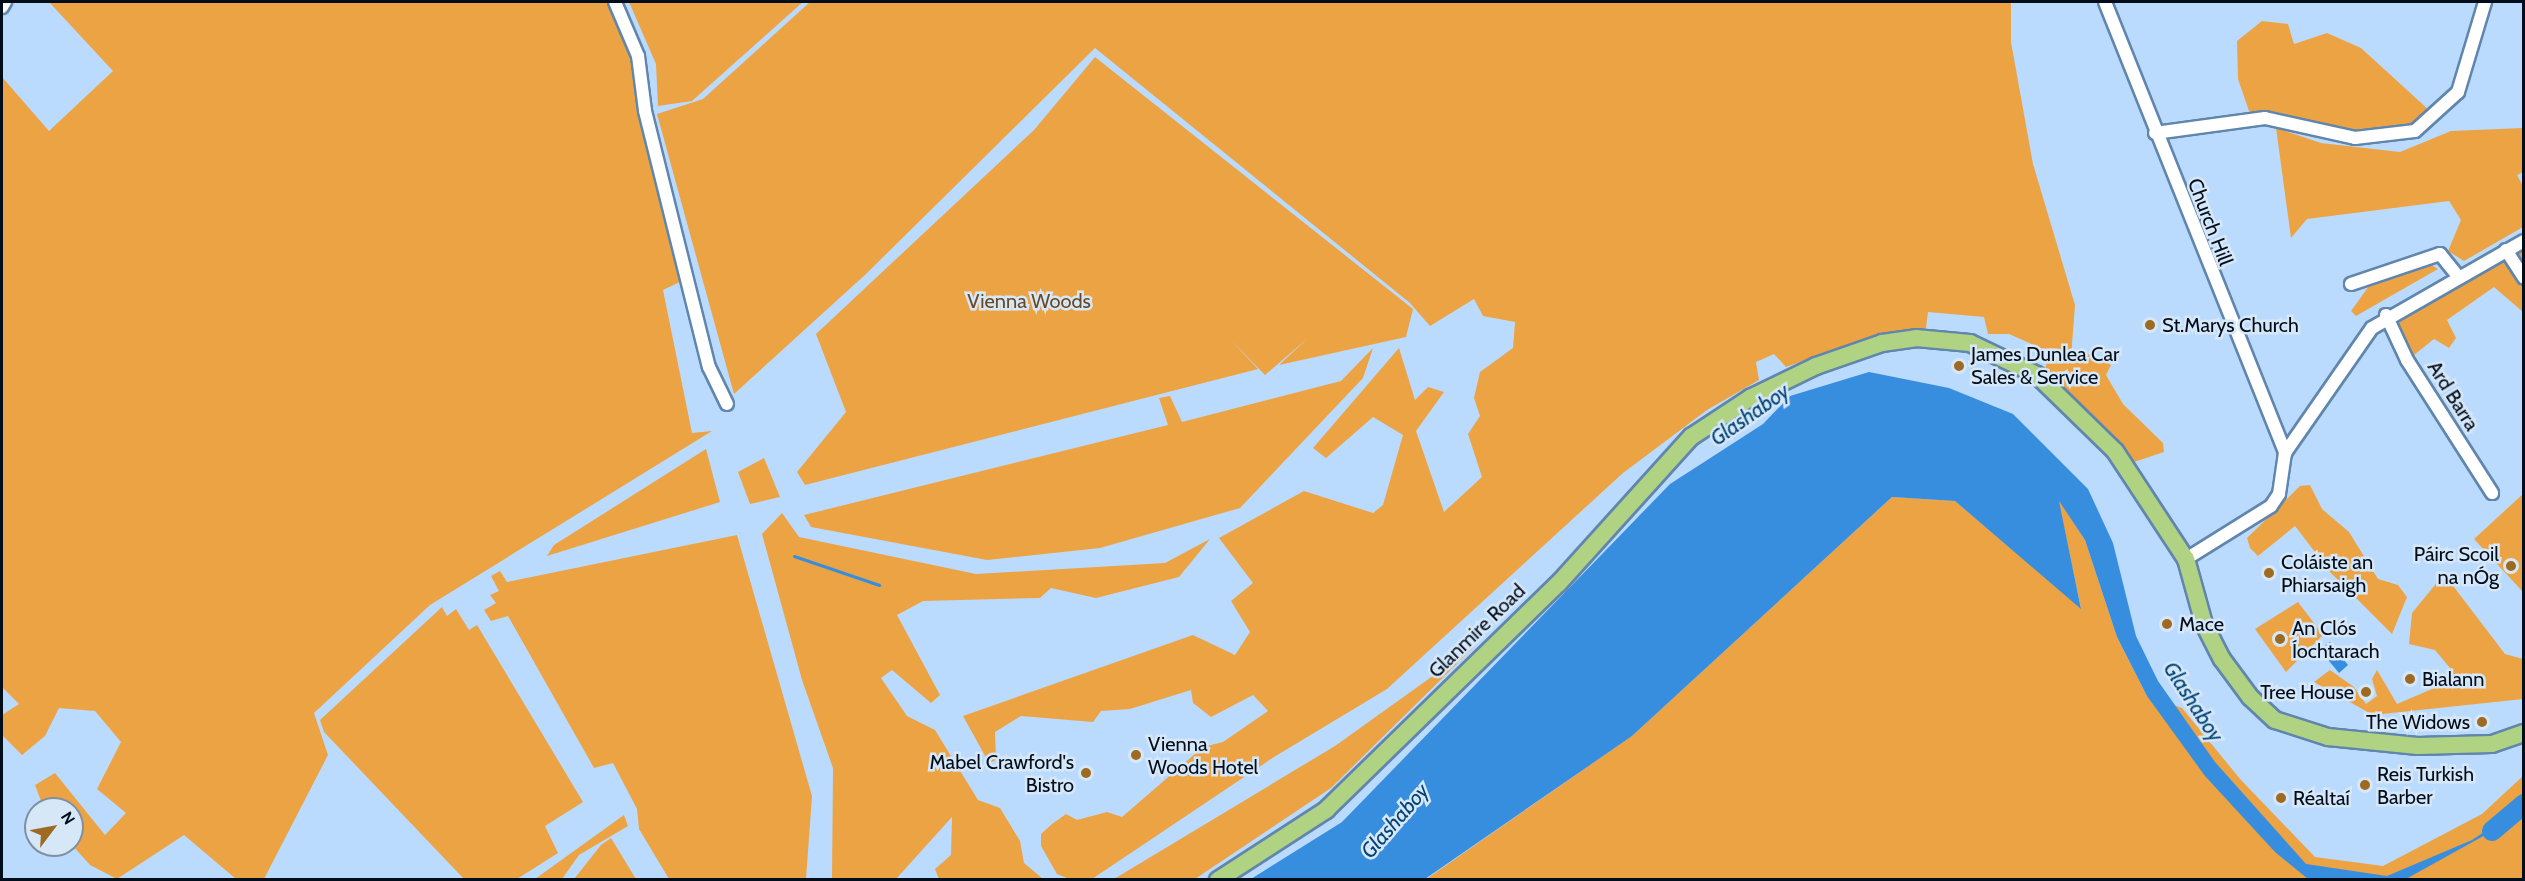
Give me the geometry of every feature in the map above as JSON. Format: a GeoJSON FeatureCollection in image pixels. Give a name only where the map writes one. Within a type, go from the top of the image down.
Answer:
{"type":"FeatureCollection","features":[{"type":"Feature","properties":{"kind":"main road","name":"Glanmire Road"},"geometry":{"type":"LineString","coordinates":[[1218,879],[1326,810],[1559,583],[1671,454],[1750,398],[1882,343],[1916,338],[1970,343],[2037,375],[2115,451],[2186,559],[2204,624],[2222,658],[2250,697],[2285,727],[2328,737],[2418,746],[2492,744],[2523,733]]}},
{"type":"Feature","properties":{"kind":"street"},"geometry":{"type":"LineString","coordinates":[[2,7],[5,2]]}},
{"type":"Feature","properties":{"kind":"street"},"geometry":{"type":"LineString","coordinates":[[615,2],[638,56],[645,111],[709,367],[727,404]]}},
{"type":"Feature","properties":{"kind":"street","name":"Church Hill"},"geometry":{"type":"LineString","coordinates":[[2105,2],[2155,133],[2285,453]]}},
{"type":"Feature","properties":{"kind":"street"},"geometry":{"type":"LineString","coordinates":[[2155,133],[2265,118],[2355,138],[2415,131],[2458,92],[2485,2]]}},
{"type":"Feature","properties":{"kind":"street"},"geometry":{"type":"LineString","coordinates":[[2186,559],[2271,506],[2279,494],[2285,453],[2360,343],[2386,315],[2457,275],[2523,242]]}},
{"type":"Feature","properties":{"kind":"street"},"geometry":{"type":"LineString","coordinates":[[2506,250],[2523,278]]}},
{"type":"Feature","properties":{"kind":"street"},"geometry":{"type":"LineString","coordinates":[[2351,284],[2440,254],[2457,275]]}},
{"type":"Feature","properties":{"kind":"street","name":"Ard Barra"},"geometry":{"type":"LineString","coordinates":[[2386,315],[2407,360],[2492,493]]}},
{"type":"Feature","properties":{"kind":"green space"},"geometry":{"type":"Polygon","coordinates":[[[49,2],[614,2],[645,81],[643,112],[684,280],[663,290],[692,433],[712,431],[430,605],[314,713],[328,755],[264,879],[236,879],[184,835],[117,879],[90,865],[83,857],[84,809],[105,835],[126,813],[97,789],[121,742],[95,711],[59,708],[45,736],[22,755],[2,735],[2,715],[19,704],[2,687],[2,77],[49,131],[113,71],[49,2]]]}},
{"type":"Feature","properties":{"kind":"green space"},"geometry":{"type":"Polygon","coordinates":[[[629,2],[803,2],[692,101],[658,106],[656,64],[629,2]]]}},
{"type":"Feature","properties":{"kind":"green space"},"geometry":{"type":"Polygon","coordinates":[[[810,2],[2011,2],[2011,42],[2033,164],[2075,305],[2071,358],[2091,354],[2111,365],[2106,375],[2123,404],[2163,443],[2164,452],[2134,462],[2045,369],[2050,352],[2009,334],[1988,334],[1984,317],[1928,312],[1926,328],[1875,335],[1786,367],[1774,354],[1756,362],[1759,380],[1707,410],[1623,473],[1387,689],[1274,757],[1092,879],[1069,879],[1057,874],[1041,846],[1041,834],[1052,824],[1066,814],[1077,820],[1107,812],[1122,817],[1203,747],[1223,742],[1268,711],[1253,695],[1211,717],[1193,703],[1191,690],[1130,709],[1101,711],[1093,722],[1021,716],[995,732],[996,760],[989,763],[963,716],[1193,635],[1235,655],[1250,632],[1231,601],[1253,583],[1219,538],[1304,491],[1373,513],[1383,505],[1403,435],[1373,417],[1326,458],[1313,448],[1399,348],[1415,400],[1428,387],[1444,392],[1416,431],[1444,512],[1482,477],[1468,434],[1480,416],[1474,398],[1480,372],[1513,348],[1515,322],[1483,316],[1474,299],[1430,326],[1410,303],[1095,48],[866,274],[734,394],[657,114],[703,99],[810,2]]]}},
{"type":"Feature","properties":{"kind":"green space"},"geometry":{"type":"Polygon","coordinates":[[[2262,21],[2288,24],[2294,44],[2327,33],[2361,48],[2430,111],[2399,131],[2370,135],[2249,111],[2238,79],[2237,41],[2262,21]]]}},
{"type":"Feature","properties":{"kind":"green space","name":"Vienna Woods"},"geometry":{"type":"Polygon","coordinates":[[[1095,57],[1413,309],[1406,337],[1279,365],[1308,338],[1265,375],[1229,338],[1258,369],[805,485],[797,472],[846,412],[816,334],[1034,130],[1095,57]]]}},
{"type":"Feature","properties":{"kind":"green space"},"geometry":{"type":"Polygon","coordinates":[[[2276,128],[2321,143],[2400,152],[2451,131],[2523,128],[2523,172],[2517,175],[2523,186],[2523,227],[2464,261],[2448,251],[2461,220],[2449,201],[2307,219],[2291,238],[2276,128]]]}},
{"type":"Feature","properties":{"kind":"green space"},"geometry":{"type":"Polygon","coordinates":[[[2523,246],[2523,312],[2494,287],[2447,320],[2456,338],[2449,348],[2434,339],[2404,363],[2385,329],[2398,314],[2523,246]]]}},
{"type":"Feature","properties":{"kind":"green space"},"geometry":{"type":"Polygon","coordinates":[[[2427,262],[2438,269],[2356,316],[2351,311],[2369,286],[2427,262]]]}},
{"type":"Feature","properties":{"kind":"green space"},"geometry":{"type":"Polygon","coordinates":[[[1373,348],[1363,378],[1240,508],[1100,548],[987,560],[811,527],[804,515],[1168,425],[1159,398],[1170,396],[1182,422],[1341,381],[1373,348]]]}},
{"type":"Feature","properties":{"kind":"green space"},"geometry":{"type":"Polygon","coordinates":[[[706,449],[720,502],[547,556],[554,545],[706,449]]]}},
{"type":"Feature","properties":{"kind":"green space"},"geometry":{"type":"Polygon","coordinates":[[[764,458],[780,497],[750,504],[738,472],[764,458]]]}},
{"type":"Feature","properties":{"kind":"green space"},"geometry":{"type":"Polygon","coordinates":[[[2310,485],[2322,509],[2349,532],[2378,579],[2398,585],[2407,597],[2392,634],[2331,573],[2295,526],[2258,556],[2250,548],[2247,538],[2300,486],[2310,485]]]}},
{"type":"Feature","properties":{"kind":"green space","name":"Páirc Scoil na nÓg"},"geometry":{"type":"Polygon","coordinates":[[[2523,494],[2523,592],[2474,539],[2523,494]]]}},
{"type":"Feature","properties":{"kind":"green space"},"geometry":{"type":"Polygon","coordinates":[[[1892,497],[1955,501],[2081,608],[2058,499],[2085,540],[2117,637],[2147,696],[2182,708],[2241,780],[2315,857],[2383,866],[2482,814],[2523,776],[2523,879],[1425,880],[1633,735],[1892,497]]]}},
{"type":"Feature","properties":{"kind":"green space"},"geometry":{"type":"Polygon","coordinates":[[[782,513],[799,537],[976,574],[1165,563],[1210,539],[1179,577],[1096,598],[1051,588],[1040,598],[923,601],[897,615],[940,695],[931,703],[892,670],[881,678],[907,716],[935,730],[978,800],[1000,808],[1020,841],[1024,863],[1043,879],[939,879],[935,869],[951,855],[952,817],[896,879],[832,879],[833,768],[802,680],[762,534],[782,513]]]}},
{"type":"Feature","properties":{"kind":"green space"},"geometry":{"type":"Polygon","coordinates":[[[737,535],[812,796],[806,879],[669,879],[639,829],[637,809],[613,763],[594,768],[508,616],[491,621],[484,610],[496,603],[490,595],[499,591],[491,576],[500,571],[507,582],[737,535]]]}},
{"type":"Feature","properties":{"kind":"green space"},"geometry":{"type":"Polygon","coordinates":[[[2444,574],[2505,654],[2523,659],[2523,699],[2373,715],[2314,682],[2330,670],[2354,687],[2366,704],[2377,696],[2372,679],[2377,670],[2397,704],[2439,686],[2450,668],[2435,650],[2409,644],[2412,613],[2444,574]]]}},
{"type":"Feature","properties":{"kind":"green space"},"geometry":{"type":"Polygon","coordinates":[[[2298,602],[2323,635],[2286,672],[2255,629],[2298,602]]]}},
{"type":"Feature","properties":{"kind":"green space"},"geometry":{"type":"Polygon","coordinates":[[[442,607],[447,616],[456,609],[469,630],[477,625],[583,802],[545,826],[558,853],[517,879],[464,879],[324,732],[320,720],[442,607]]]}},
{"type":"Feature","properties":{"kind":"green space"},"geometry":{"type":"Polygon","coordinates":[[[1476,645],[1331,788],[1195,879],[1114,879],[1335,746],[1476,645]]]}},
{"type":"Feature","properties":{"kind":"green space"},"geometry":{"type":"Polygon","coordinates":[[[55,773],[74,797],[40,797],[35,785],[55,773]]]}},
{"type":"Feature","properties":{"kind":"green space"},"geometry":{"type":"Polygon","coordinates":[[[624,815],[628,826],[579,855],[562,879],[535,879],[624,815]]]}},
{"type":"Feature","properties":{"kind":"green space"},"geometry":{"type":"Polygon","coordinates":[[[611,838],[636,879],[574,879],[601,845],[611,838]]]}},
{"type":"Feature","properties":{"kind":"water"},"geometry":{"type":"Polygon","coordinates":[[[1869,372],[1949,388],[2013,414],[2088,489],[2113,543],[2136,636],[2158,681],[2215,762],[2306,864],[2387,876],[2472,840],[2523,806],[2523,814],[2406,879],[2308,879],[2275,852],[2205,776],[2147,696],[2117,637],[2085,540],[2059,501],[2081,609],[1955,501],[1892,497],[1632,736],[1425,879],[1251,879],[1342,822],[1670,484],[1763,424],[1790,396],[1869,372]]]}},
{"type":"Feature","properties":{"kind":"water"},"geometry":{"type":"Polygon","coordinates":[[[2330,642],[2348,665],[2339,673],[2320,650],[2330,642]]]}},
{"type":"Feature","properties":{"kind":"waterway"},"geometry":{"type":"LineString","coordinates":[[794,556],[879,585]]}},
{"type":"Feature","properties":{"kind":"waterway","name":"Glashaboy"},"geometry":{"type":"LineString","coordinates":[[2492,831],[2524,804]]}},
{"type":"Feature","properties":{"kind":"place","name":"St.Marys Church"},"geometry":{"type":"Point","coordinates":[2150,325]}},
{"type":"Feature","properties":{"kind":"place","name":"James Dunlea Car Sales & Service"},"geometry":{"type":"Point","coordinates":[1959,366]}},
{"type":"Feature","properties":{"kind":"place","name":"Páirc Scoil na nÓg"},"geometry":{"type":"Point","coordinates":[2511,566]}},
{"type":"Feature","properties":{"kind":"place","name":"Coláiste an Phiarsaigh"},"geometry":{"type":"Point","coordinates":[2269,573]}},
{"type":"Feature","properties":{"kind":"place","name":"Mace"},"geometry":{"type":"Point","coordinates":[2167,624]}},
{"type":"Feature","properties":{"kind":"place","name":"An Clós Íochtarach"},"geometry":{"type":"Point","coordinates":[2280,639]}},
{"type":"Feature","properties":{"kind":"place","name":"Bialann"},"geometry":{"type":"Point","coordinates":[2410,679]}},
{"type":"Feature","properties":{"kind":"place","name":"Tree House"},"geometry":{"type":"Point","coordinates":[2366,692]}},
{"type":"Feature","properties":{"kind":"place","name":"The Widows"},"geometry":{"type":"Point","coordinates":[2482,722]}},
{"type":"Feature","properties":{"kind":"place","name":"Vienna Woods Hotel"},"geometry":{"type":"Point","coordinates":[1136,755]}},
{"type":"Feature","properties":{"kind":"place","name":"Mabel Crawford's Bistro"},"geometry":{"type":"Point","coordinates":[1086,773]}},
{"type":"Feature","properties":{"kind":"place","name":"Reis Turkish Barber"},"geometry":{"type":"Point","coordinates":[2365,785]}},
{"type":"Feature","properties":{"kind":"place","name":"Réaltaí"},"geometry":{"type":"Point","coordinates":[2281,798]}}]}
